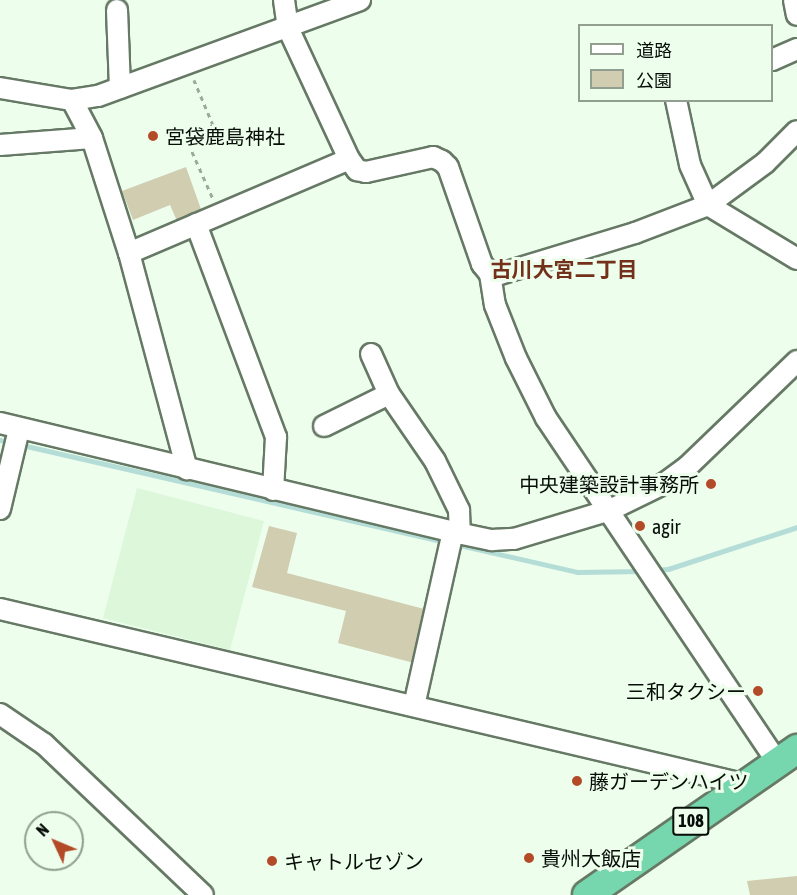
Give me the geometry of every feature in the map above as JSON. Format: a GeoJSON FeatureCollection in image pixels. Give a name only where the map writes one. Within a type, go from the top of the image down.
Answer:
{"type":"FeatureCollection","features":[{"type":"Feature","properties":{"kind":"highway","name":"108"},"geometry":{"type":"LineString","coordinates":[[587,895],[743,784],[787,756]]}},
{"type":"Feature","properties":{"kind":"street"},"geometry":{"type":"LineString","coordinates":[[284,0],[288,28],[349,159],[357,170],[366,172],[433,157],[442,160],[448,167],[482,264],[490,274],[495,305],[516,358],[546,418],[610,510],[647,570],[787,756]]}},
{"type":"Feature","properties":{"kind":"street"},"geometry":{"type":"LineString","coordinates":[[0,88],[72,100],[120,88],[360,0]]}},
{"type":"Feature","properties":{"kind":"street"},"geometry":{"type":"LineString","coordinates":[[794,0],[797,15]]}},
{"type":"Feature","properties":{"kind":"street"},"geometry":{"type":"LineString","coordinates":[[117,10],[120,88]]}},
{"type":"Feature","properties":{"kind":"street"},"geometry":{"type":"LineString","coordinates":[[773,59],[797,49]]}},
{"type":"Feature","properties":{"kind":"street"},"geometry":{"type":"LineString","coordinates":[[72,100],[92,138],[129,253],[187,469]]}},
{"type":"Feature","properties":{"kind":"street"},"geometry":{"type":"LineString","coordinates":[[676,102],[690,165],[708,206],[797,259]]}},
{"type":"Feature","properties":{"kind":"street"},"geometry":{"type":"LineString","coordinates":[[490,274],[500,274],[635,233],[708,206],[765,163],[797,131]]}},
{"type":"Feature","properties":{"kind":"street"},"geometry":{"type":"LineString","coordinates":[[0,145],[92,138]]}},
{"type":"Feature","properties":{"kind":"street"},"geometry":{"type":"LineString","coordinates":[[129,253],[349,159]]}},
{"type":"Feature","properties":{"kind":"street"},"geometry":{"type":"LineString","coordinates":[[196,224],[276,437],[273,490]]}},
{"type":"Feature","properties":{"kind":"street"},"geometry":{"type":"LineString","coordinates":[[371,354],[389,394],[435,461],[459,510],[414,706]]}},
{"type":"Feature","properties":{"kind":"street"},"geometry":{"type":"LineString","coordinates":[[0,423],[17,440],[187,469],[454,538],[514,539],[610,510],[665,483],[687,467],[797,361]]}},
{"type":"Feature","properties":{"kind":"street"},"geometry":{"type":"LineString","coordinates":[[324,426],[389,394]]}},
{"type":"Feature","properties":{"kind":"street"},"geometry":{"type":"LineString","coordinates":[[0,510],[17,440]]}},
{"type":"Feature","properties":{"kind":"street"},"geometry":{"type":"LineString","coordinates":[[0,609],[743,784]]}},
{"type":"Feature","properties":{"kind":"street"},"geometry":{"type":"LineString","coordinates":[[0,714],[45,744],[203,895]]}},
{"type":"Feature","properties":{"kind":"path"},"geometry":{"type":"LineString","coordinates":[[185,136],[213,125],[187,64]]}},
{"type":"Feature","properties":{"kind":"path"},"geometry":{"type":"LineString","coordinates":[[181,127],[219,214]]}},
{"type":"Feature","properties":{"kind":"shaded area"},"geometry":{"type":"Polygon","coordinates":[[[137,488],[264,521],[230,650],[103,618],[137,488]]]}},
{"type":"Feature","properties":{"kind":"green space"},"geometry":{"type":"Polygon","coordinates":[[[186,167],[202,212],[177,221],[170,205],[133,220],[122,191],[186,167]]]}},
{"type":"Feature","properties":{"kind":"green space"},"geometry":{"type":"Polygon","coordinates":[[[269,526],[297,533],[287,573],[428,610],[414,663],[338,643],[346,611],[252,587],[269,526]]]}},
{"type":"Feature","properties":{"kind":"green space"},"geometry":{"type":"Polygon","coordinates":[[[797,876],[797,895],[750,895],[747,881],[797,876]]]}},
{"type":"Feature","properties":{"kind":"waterway"},"geometry":{"type":"LineString","coordinates":[[0,440],[446,542]]}},
{"type":"Feature","properties":{"kind":"waterway"},"geometry":{"type":"LineString","coordinates":[[653,570],[668,569],[797,527]]}},
{"type":"Feature","properties":{"kind":"waterway"},"geometry":{"type":"LineString","coordinates":[[455,544],[577,572],[643,571]]}},
{"type":"Feature","properties":{"kind":"place","name":"宮袋鹿島神社"},"geometry":{"type":"Point","coordinates":[153,136]}},
{"type":"Feature","properties":{"kind":"place","name":"中央建築設計事務所"},"geometry":{"type":"Point","coordinates":[711,484]}},
{"type":"Feature","properties":{"kind":"place","name":"agir"},"geometry":{"type":"Point","coordinates":[640,526]}},
{"type":"Feature","properties":{"kind":"place","name":"三和タクシー"},"geometry":{"type":"Point","coordinates":[758,691]}},
{"type":"Feature","properties":{"kind":"place","name":"藤ガーデンハイツ"},"geometry":{"type":"Point","coordinates":[577,781]}},
{"type":"Feature","properties":{"kind":"place","name":"貴州大飯店"},"geometry":{"type":"Point","coordinates":[529,858]}},
{"type":"Feature","properties":{"kind":"place","name":"キャトルセゾン"},"geometry":{"type":"Point","coordinates":[272,861]}},
{"type":"Feature","properties":{"kind":"district","name":"古川大宮二丁目"},"geometry":{"type":"Point","coordinates":[564,269]}}]}
